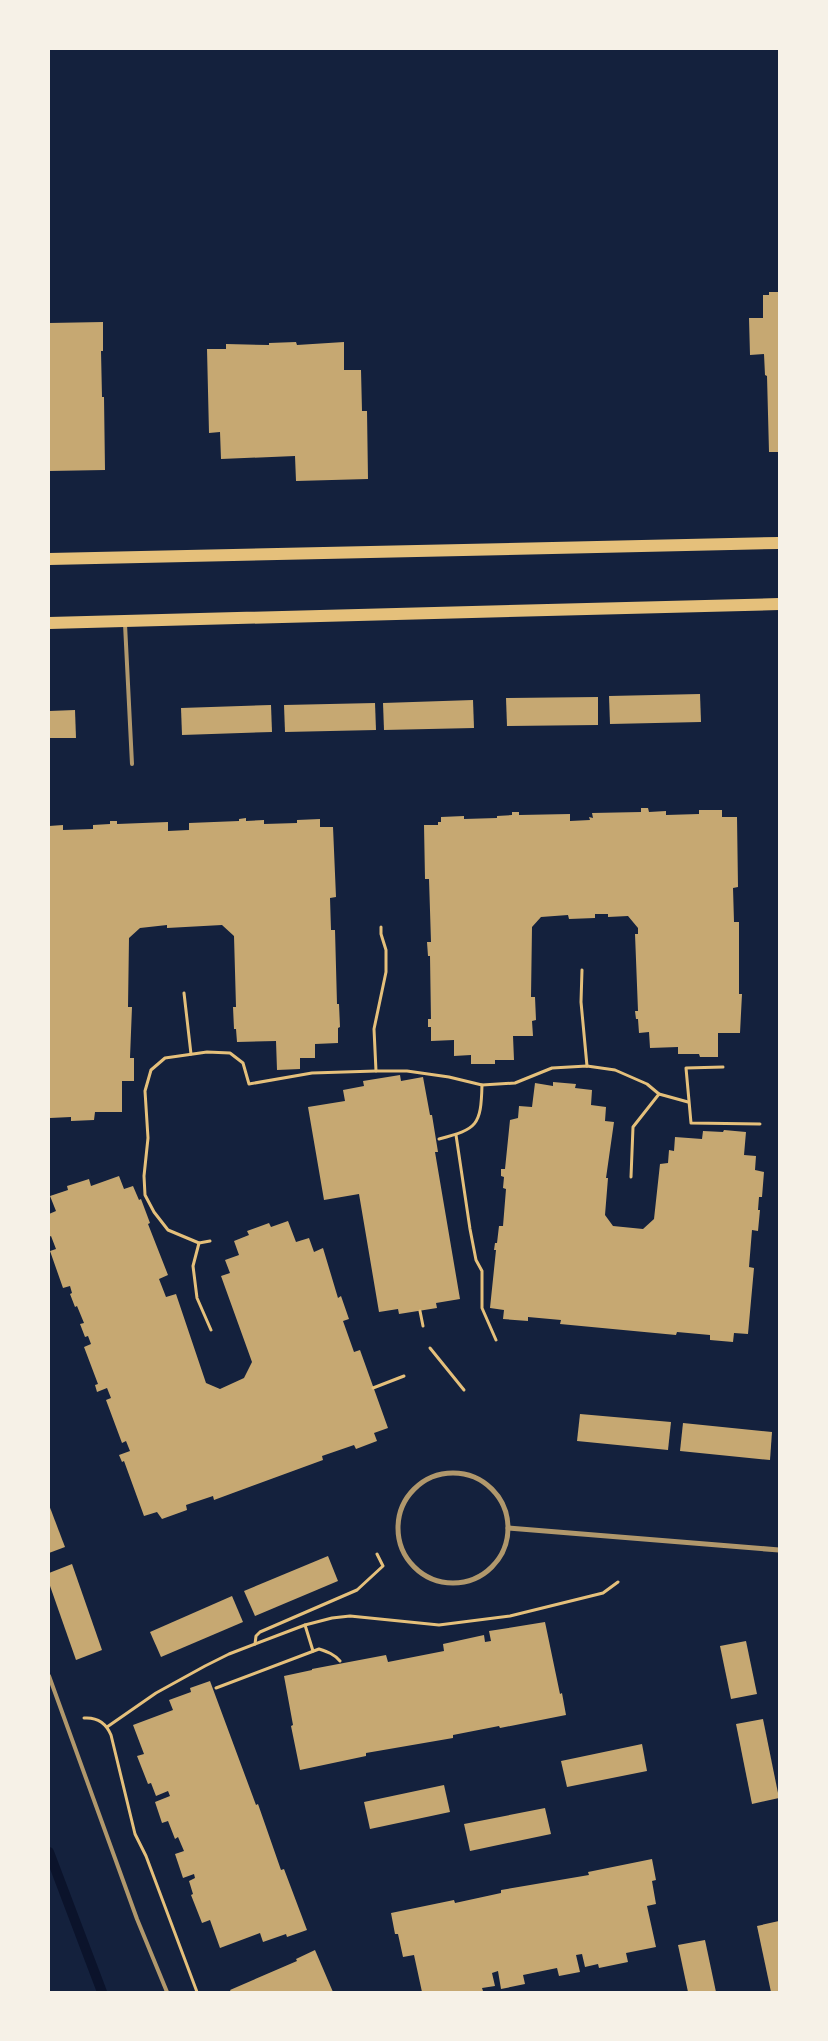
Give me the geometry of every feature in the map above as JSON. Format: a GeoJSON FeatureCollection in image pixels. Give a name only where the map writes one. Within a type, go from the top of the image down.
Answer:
{"type":"FeatureCollection","features":[{"type":"Feature","properties":{"kind":"main road"},"geometry":{"type":"LineString","coordinates":[[49,559],[779,542]]}},
{"type":"Feature","properties":{"kind":"main road"},"geometry":{"type":"LineString","coordinates":[[49,623],[779,604]]}},
{"type":"Feature","properties":{"kind":"street"},"geometry":{"type":"LineString","coordinates":[[448,1474],[464,1474],[482,1482],[496,1495],[505,1512],[508,1528],[505,1546],[496,1563],[488,1570],[481,1576],[463,1583],[444,1583],[424,1576],[410,1564],[401,1546],[398,1523],[403,1505],[414,1489],[430,1478],[448,1474]]}},
{"type":"Feature","properties":{"kind":"street"},"geometry":{"type":"LineString","coordinates":[[508,1528],[779,1550]]}},
{"type":"Feature","properties":{"kind":"lane"},"geometry":{"type":"LineString","coordinates":[[125,621],[132,764]]}},
{"type":"Feature","properties":{"kind":"lane"},"geometry":{"type":"LineString","coordinates":[[49,1676],[137,1919],[167,1992]]}},
{"type":"Feature","properties":{"kind":"path"},"geometry":{"type":"LineString","coordinates":[[376,1070],[374,1029],[386,972],[386,950],[381,927]]}},
{"type":"Feature","properties":{"kind":"path"},"geometry":{"type":"LineString","coordinates":[[582,970],[581,1002],[587,1066]]}},
{"type":"Feature","properties":{"kind":"path"},"geometry":{"type":"LineString","coordinates":[[184,993],[191,1054]]}},
{"type":"Feature","properties":{"kind":"path"},"geometry":{"type":"LineString","coordinates":[[210,1241],[199,1243],[168,1230],[154,1212],[145,1195],[144,1176],[148,1138],[145,1091],[151,1070],[165,1058],[207,1052],[230,1054],[243,1063],[249,1084],[312,1073],[376,1070],[407,1071],[449,1077],[482,1085],[515,1083],[552,1068],[587,1066],[615,1070],[648,1084],[659,1094],[688,1102]]}},
{"type":"Feature","properties":{"kind":"path"},"geometry":{"type":"LineString","coordinates":[[723,1068],[686,1068],[691,1123],[760,1124]]}},
{"type":"Feature","properties":{"kind":"path"},"geometry":{"type":"LineString","coordinates":[[439,1139],[462,1134],[472,1127],[480,1114],[482,1085]]}},
{"type":"Feature","properties":{"kind":"path"},"geometry":{"type":"LineString","coordinates":[[631,1177],[633,1127],[659,1094]]}},
{"type":"Feature","properties":{"kind":"path"},"geometry":{"type":"LineString","coordinates":[[456,1135],[470,1229],[476,1260],[482,1271],[482,1308],[496,1340]]}},
{"type":"Feature","properties":{"kind":"path"},"geometry":{"type":"LineString","coordinates":[[199,1243],[193,1266],[197,1298],[211,1330]]}},
{"type":"Feature","properties":{"kind":"path"},"geometry":{"type":"LineString","coordinates":[[420,1311],[423,1326]]}},
{"type":"Feature","properties":{"kind":"path"},"geometry":{"type":"LineString","coordinates":[[430,1348],[464,1390]]}},
{"type":"Feature","properties":{"kind":"path"},"geometry":{"type":"LineString","coordinates":[[373,1388],[404,1376]]}},
{"type":"Feature","properties":{"kind":"path"},"geometry":{"type":"LineString","coordinates":[[255,1644],[256,1636],[260,1632],[357,1590],[383,1566],[377,1554]]}},
{"type":"Feature","properties":{"kind":"path"},"geometry":{"type":"LineString","coordinates":[[107,1726],[182,1678],[229,1654],[305,1625],[332,1618],[350,1616],[439,1625],[510,1616],[603,1593],[618,1582]]}},
{"type":"Feature","properties":{"kind":"path"},"geometry":{"type":"LineString","coordinates":[[305,1625],[313,1651]]}},
{"type":"Feature","properties":{"kind":"path"},"geometry":{"type":"LineString","coordinates":[[216,1688],[319,1649],[336,1656],[340,1662]]}},
{"type":"Feature","properties":{"kind":"path"},"geometry":{"type":"LineString","coordinates":[[67,1722],[92,1718],[107,1726],[116,1754],[134,1834],[146,1856],[197,1992]]}},
{"type":"Feature","properties":{"kind":"building"},"geometry":{"type":"Polygon","coordinates":[[[769,292],[779,292],[779,452],[769,452],[767,376],[765,375],[764,354],[750,355],[749,318],[763,318],[763,295],[769,295],[769,292]]]}},
{"type":"Feature","properties":{"kind":"building"},"geometry":{"type":"Polygon","coordinates":[[[103,322],[103,351],[101,351],[105,470],[49,471],[49,323],[103,322]]]}},
{"type":"Feature","properties":{"kind":"building"},"geometry":{"type":"Polygon","coordinates":[[[296,342],[297,345],[344,342],[344,370],[361,370],[362,411],[367,411],[368,479],[296,481],[295,456],[221,459],[220,432],[209,433],[207,349],[226,349],[226,344],[269,345],[269,343],[296,342]]]}},
{"type":"Feature","properties":{"kind":"building"},"geometry":{"type":"Polygon","coordinates":[[[700,694],[701,722],[610,724],[609,696],[700,694]]]}},
{"type":"Feature","properties":{"kind":"building"},"geometry":{"type":"Polygon","coordinates":[[[598,697],[598,725],[507,726],[506,698],[598,697]]]}},
{"type":"Feature","properties":{"kind":"building"},"geometry":{"type":"Polygon","coordinates":[[[473,700],[474,728],[384,730],[383,703],[473,700]]]}},
{"type":"Feature","properties":{"kind":"building"},"geometry":{"type":"Polygon","coordinates":[[[375,703],[376,730],[285,732],[284,705],[375,703]]]}},
{"type":"Feature","properties":{"kind":"building"},"geometry":{"type":"Polygon","coordinates":[[[271,705],[272,732],[182,735],[181,708],[271,705]]]}},
{"type":"Feature","properties":{"kind":"building"},"geometry":{"type":"Polygon","coordinates":[[[75,710],[76,738],[49,738],[49,711],[75,710]]]}},
{"type":"Feature","properties":{"kind":"building"},"geometry":{"type":"Polygon","coordinates":[[[641,808],[648,808],[649,812],[666,811],[666,815],[699,814],[699,810],[722,810],[722,817],[737,817],[738,887],[733,888],[734,922],[739,922],[739,994],[742,994],[740,1033],[718,1033],[718,1057],[700,1057],[699,1054],[678,1054],[678,1047],[650,1048],[649,1032],[639,1033],[638,1019],[636,1019],[635,1011],[638,1011],[635,934],[638,934],[638,928],[628,916],[608,917],[608,914],[595,914],[595,918],[569,919],[568,915],[541,917],[532,927],[531,997],[535,997],[536,1020],[532,1021],[533,1036],[513,1036],[514,1060],[495,1060],[495,1064],[471,1064],[471,1055],[454,1056],[454,1040],[431,1041],[431,1027],[428,1027],[428,1019],[431,1019],[430,956],[428,956],[427,942],[431,942],[429,879],[425,879],[424,825],[438,825],[438,822],[441,822],[441,817],[464,816],[464,819],[497,818],[497,816],[512,815],[512,812],[519,812],[519,815],[570,814],[570,821],[590,820],[589,817],[593,818],[592,813],[641,812],[641,808]]]}},
{"type":"Feature","properties":{"kind":"building"},"geometry":{"type":"Polygon","coordinates":[[[246,818],[246,821],[264,820],[264,824],[297,823],[297,820],[320,819],[320,827],[333,827],[336,897],[330,898],[331,930],[335,930],[337,1004],[339,1004],[340,1027],[338,1028],[338,1043],[315,1044],[315,1058],[300,1058],[300,1069],[277,1070],[276,1041],[237,1042],[236,1029],[234,1029],[233,1007],[236,1007],[234,936],[222,925],[167,928],[167,925],[140,928],[129,938],[128,1007],[132,1007],[130,1058],[134,1058],[134,1081],[122,1081],[122,1112],[95,1112],[94,1120],[71,1121],[71,1117],[50,1118],[49,826],[63,825],[63,830],[93,829],[93,825],[110,824],[110,821],[117,821],[117,824],[168,822],[168,831],[189,830],[189,823],[239,821],[239,819],[246,818]]]}},
{"type":"Feature","properties":{"kind":"building"},"geometry":{"type":"Polygon","coordinates":[[[400,1075],[401,1081],[423,1077],[430,1115],[432,1115],[438,1152],[435,1152],[460,1299],[436,1303],[437,1308],[399,1314],[398,1309],[379,1312],[359,1194],[324,1200],[308,1107],[345,1101],[343,1090],[364,1086],[363,1081],[400,1075]]]}},
{"type":"Feature","properties":{"kind":"building"},"geometry":{"type":"Polygon","coordinates":[[[553,1082],[576,1084],[575,1088],[592,1090],[591,1105],[606,1107],[605,1121],[614,1122],[606,1178],[608,1178],[605,1215],[613,1226],[643,1229],[654,1219],[660,1164],[668,1163],[669,1150],[674,1151],[675,1137],[702,1139],[703,1131],[746,1132],[744,1155],[756,1156],[755,1170],[764,1172],[762,1197],[759,1197],[758,1231],[752,1230],[749,1267],[754,1268],[748,1334],[734,1333],[733,1342],[710,1340],[710,1335],[677,1332],[676,1335],[560,1324],[561,1320],[528,1317],[528,1321],[503,1319],[504,1310],[490,1308],[496,1250],[494,1250],[495,1243],[497,1243],[499,1226],[503,1226],[506,1189],[503,1188],[504,1177],[501,1176],[501,1169],[505,1169],[510,1120],[518,1118],[519,1106],[532,1107],[535,1083],[553,1086],[553,1082]]]}},
{"type":"Feature","properties":{"kind":"building"},"geometry":{"type":"Polygon","coordinates":[[[119,1176],[124,1189],[133,1186],[139,1200],[141,1199],[150,1223],[148,1224],[168,1275],[159,1279],[166,1297],[176,1294],[206,1383],[220,1389],[244,1378],[252,1362],[221,1276],[230,1273],[225,1260],[239,1255],[234,1241],[249,1235],[247,1231],[269,1223],[271,1227],[288,1221],[296,1242],[309,1238],[314,1252],[323,1248],[338,1298],[341,1296],[349,1319],[343,1321],[354,1352],[360,1350],[388,1428],[374,1433],[377,1441],[356,1449],[354,1445],[322,1456],[323,1460],[214,1500],[213,1496],[186,1505],[187,1510],[162,1519],[157,1512],[144,1516],[124,1461],[122,1462],[119,1455],[130,1451],[126,1441],[122,1443],[106,1400],[111,1398],[107,1388],[97,1392],[95,1385],[98,1384],[84,1347],[91,1344],[88,1336],[85,1337],[80,1324],[84,1323],[70,1294],[72,1293],[70,1286],[63,1288],[50,1251],[56,1249],[51,1236],[49,1237],[49,1214],[56,1211],[50,1196],[68,1190],[67,1186],[89,1179],[91,1186],[119,1176]]]}},
{"type":"Feature","properties":{"kind":"building"},"geometry":{"type":"Polygon","coordinates":[[[580,1414],[671,1422],[668,1450],[577,1441],[580,1414]]]}},
{"type":"Feature","properties":{"kind":"building"},"geometry":{"type":"Polygon","coordinates":[[[683,1423],[772,1432],[770,1460],[680,1451],[683,1423]]]}},
{"type":"Feature","properties":{"kind":"building"},"geometry":{"type":"Polygon","coordinates":[[[49,1505],[65,1547],[49,1553],[49,1505]]]}},
{"type":"Feature","properties":{"kind":"building"},"geometry":{"type":"Polygon","coordinates":[[[328,1556],[338,1581],[255,1616],[244,1591],[328,1556]]]}},
{"type":"Feature","properties":{"kind":"building"},"geometry":{"type":"Polygon","coordinates":[[[72,1564],[102,1650],[76,1660],[49,1583],[49,1573],[72,1564]]]}},
{"type":"Feature","properties":{"kind":"building"},"geometry":{"type":"Polygon","coordinates":[[[232,1596],[243,1622],[161,1657],[150,1632],[232,1596]]]}},
{"type":"Feature","properties":{"kind":"building"},"geometry":{"type":"Polygon","coordinates":[[[545,1622],[566,1715],[453,1735],[453,1738],[366,1753],[366,1756],[300,1770],[284,1676],[386,1655],[388,1662],[444,1651],[443,1644],[484,1635],[485,1642],[491,1641],[489,1631],[545,1622]]]}},
{"type":"Feature","properties":{"kind":"building"},"geometry":{"type":"Polygon","coordinates":[[[746,1641],[757,1694],[731,1699],[720,1646],[746,1641]]]}},
{"type":"Feature","properties":{"kind":"building"},"geometry":{"type":"Polygon","coordinates":[[[210,1681],[256,1805],[258,1804],[281,1870],[284,1869],[307,1930],[287,1937],[286,1934],[263,1942],[260,1933],[220,1948],[210,1920],[202,1923],[191,1895],[193,1894],[189,1881],[195,1878],[194,1874],[183,1878],[175,1854],[184,1851],[178,1837],[175,1839],[168,1821],[162,1823],[155,1802],[170,1796],[168,1791],[156,1796],[151,1783],[148,1784],[137,1756],[144,1754],[133,1725],[173,1710],[169,1700],[191,1692],[190,1688],[210,1681]]]}},
{"type":"Feature","properties":{"kind":"building"},"geometry":{"type":"Polygon","coordinates":[[[763,1719],[779,1798],[752,1804],[736,1724],[763,1719]]]}},
{"type":"Feature","properties":{"kind":"building"},"geometry":{"type":"Polygon","coordinates":[[[642,1744],[647,1771],[567,1787],[561,1761],[642,1744]]]}},
{"type":"Feature","properties":{"kind":"building"},"geometry":{"type":"Polygon","coordinates":[[[444,1785],[450,1812],[370,1829],[364,1802],[444,1785]]]}},
{"type":"Feature","properties":{"kind":"building"},"geometry":{"type":"Polygon","coordinates":[[[545,1808],[551,1834],[470,1851],[464,1824],[545,1808]]]}},
{"type":"Feature","properties":{"kind":"building"},"geometry":{"type":"Polygon","coordinates":[[[652,1859],[656,1880],[652,1881],[656,1904],[647,1906],[656,1947],[626,1953],[628,1962],[599,1968],[598,1964],[585,1967],[582,1954],[576,1955],[580,1972],[559,1976],[557,1968],[523,1975],[525,1984],[501,1989],[498,1971],[492,1973],[495,1986],[482,1988],[483,1991],[422,1992],[414,1955],[403,1957],[398,1934],[395,1934],[391,1913],[454,1900],[455,1903],[501,1893],[501,1890],[589,1875],[588,1872],[652,1859]]]}},
{"type":"Feature","properties":{"kind":"building"},"geometry":{"type":"Polygon","coordinates":[[[779,1921],[779,1992],[771,1992],[757,1926],[779,1921]]]}},
{"type":"Feature","properties":{"kind":"building"},"geometry":{"type":"Polygon","coordinates":[[[705,1940],[716,1992],[688,1992],[678,1945],[705,1940]]]}},
{"type":"Feature","properties":{"kind":"building"},"geometry":{"type":"Polygon","coordinates":[[[315,1950],[333,1992],[231,1992],[230,1990],[297,1961],[296,1959],[315,1950]]]}},
{"type":"Feature","properties":{"kind":"waterway"},"geometry":{"type":"LineString","coordinates":[[49,1852],[102,1992]]}}]}
